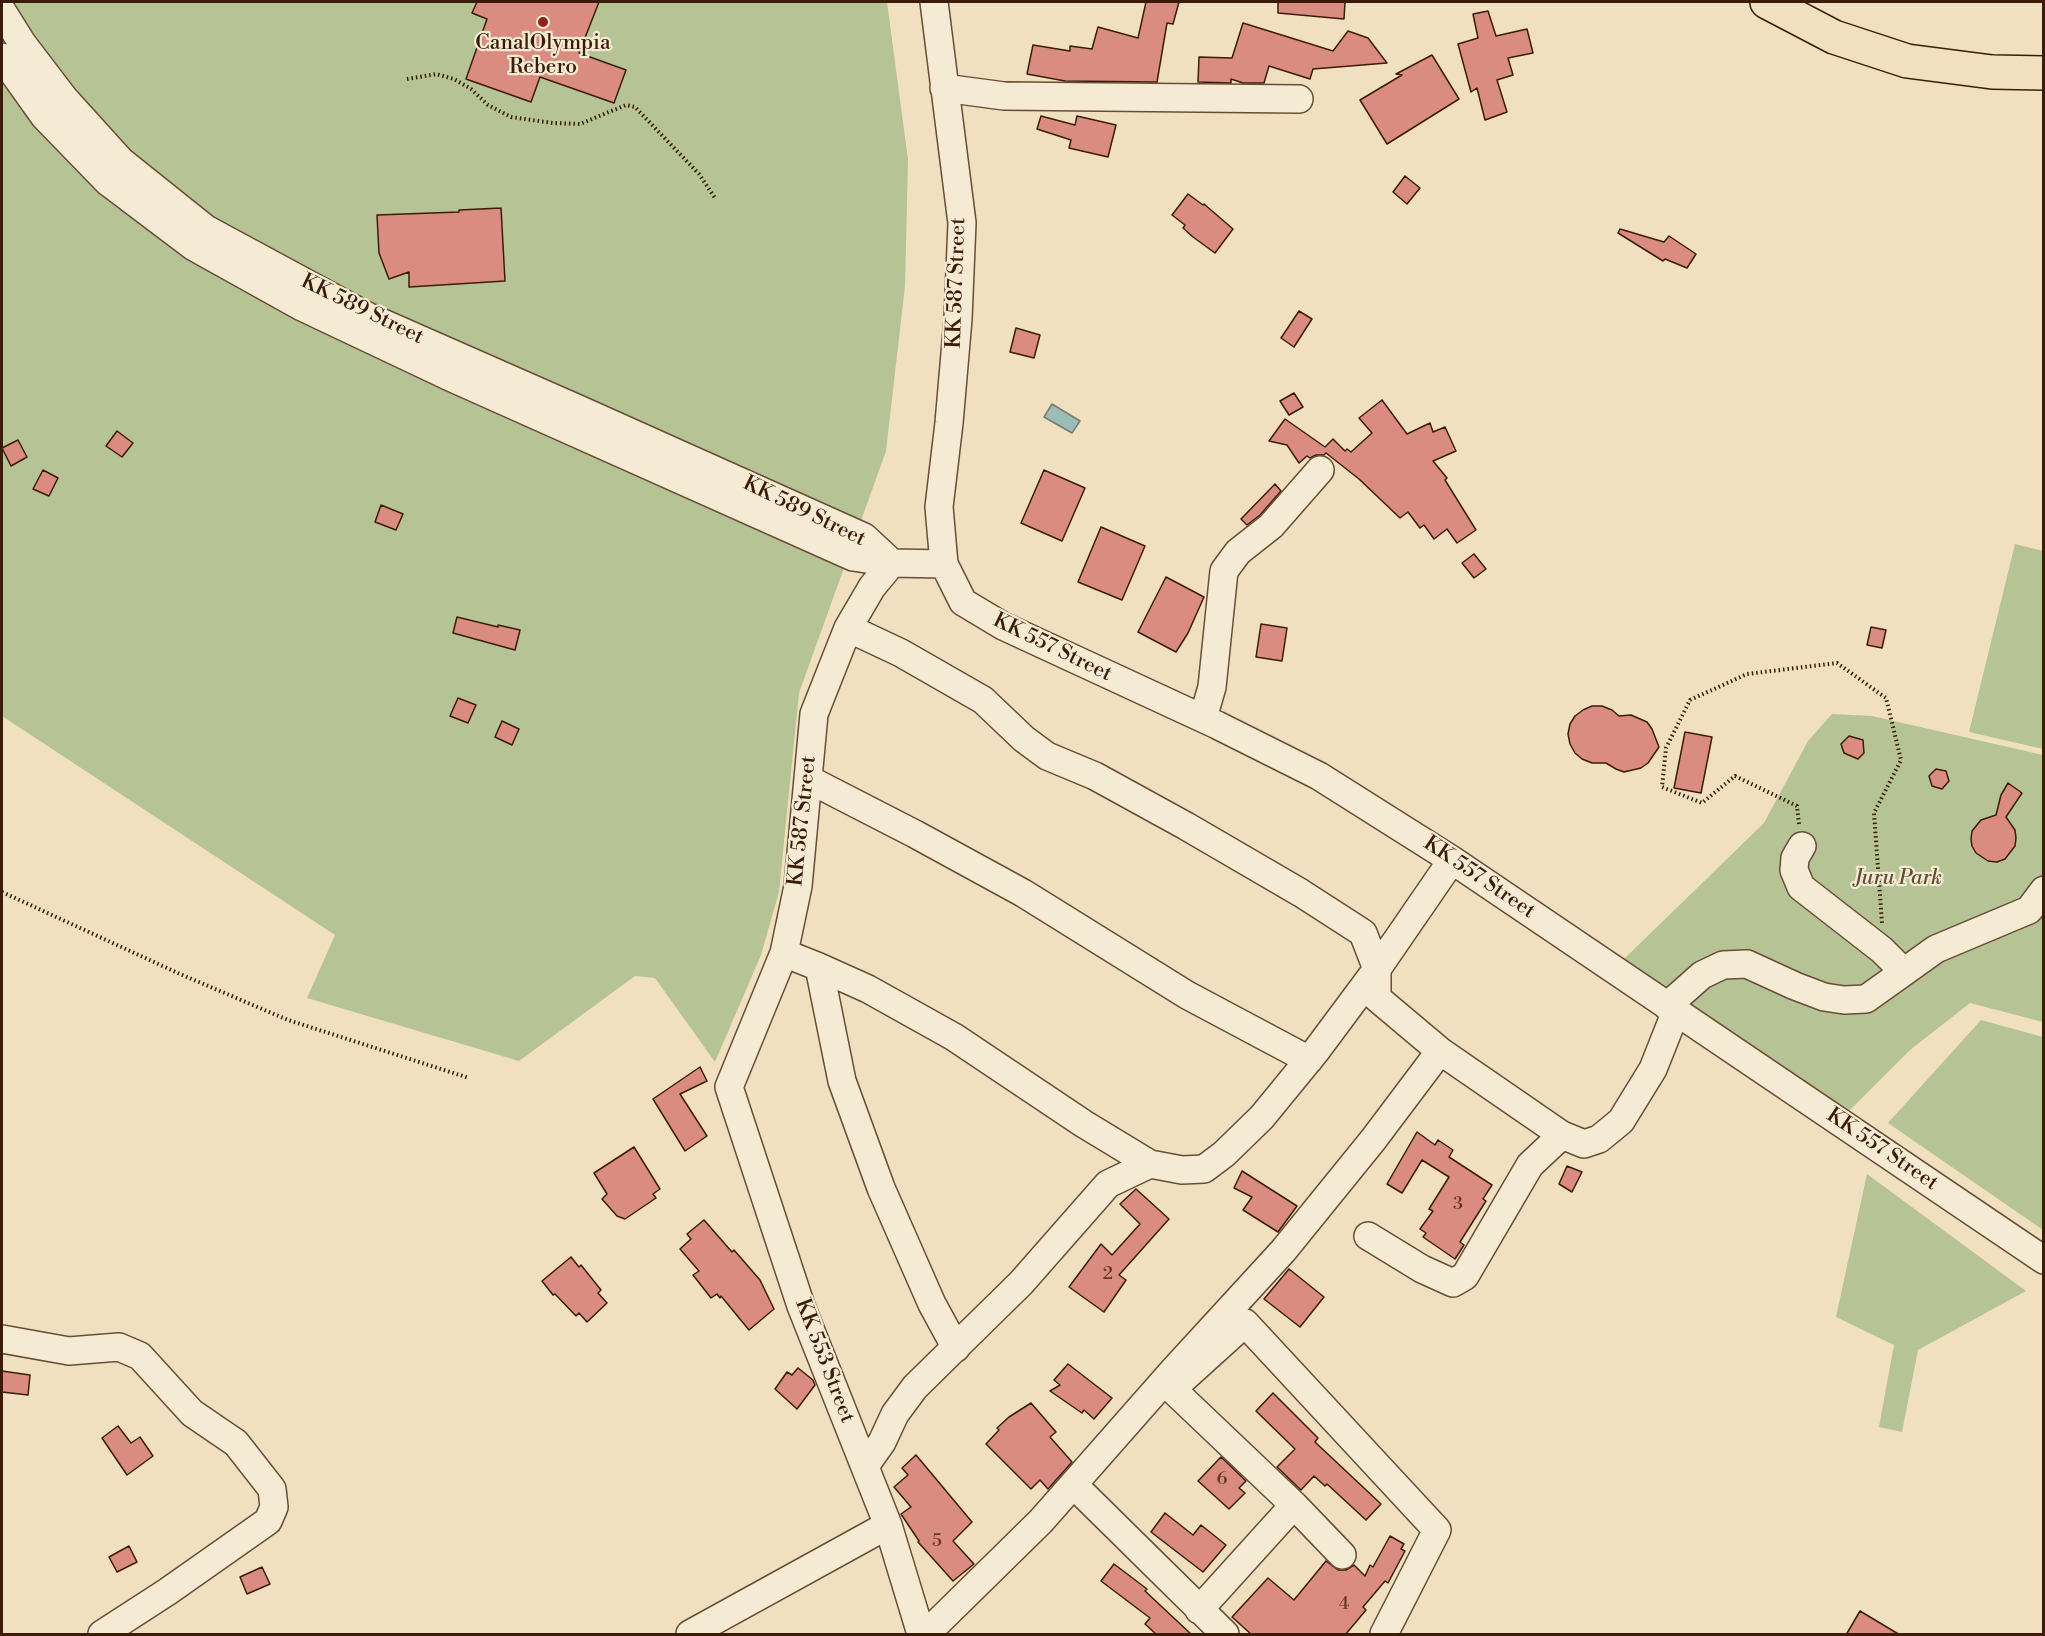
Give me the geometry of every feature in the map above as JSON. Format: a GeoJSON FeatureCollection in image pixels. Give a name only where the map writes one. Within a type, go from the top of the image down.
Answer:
{"type":"FeatureCollection","features":[{"type":"Feature","properties":{"kind":"main road"},"geometry":{"type":"LineString","coordinates":[[1767,2],[1834,37],[1907,61],[1992,72],[2043,74]]}},
{"type":"Feature","properties":{"kind":"street","name":"KK 587 Street"},"geometry":{"type":"LineString","coordinates":[[934,2],[962,223],[958,319],[939,507],[944,564]]}},
{"type":"Feature","properties":{"kind":"street","name":"KK 589 Street"},"geometry":{"type":"LineString","coordinates":[[2,11],[22,43],[64,98],[121,161],[206,230],[367,316],[864,537],[892,563]]}},
{"type":"Feature","properties":{"kind":"street","name":"KK 589 Street"},"geometry":{"type":"LineString","coordinates":[[2,57],[44,116],[108,182],[194,247],[300,306],[450,377],[852,557],[892,563]]}},
{"type":"Feature","properties":{"kind":"street"},"geometry":{"type":"LineString","coordinates":[[944,88],[1004,96],[1299,99]]}},
{"type":"Feature","properties":{"kind":"street"},"geometry":{"type":"LineString","coordinates":[[1203,718],[1212,687],[1224,571],[1238,552],[1271,526],[1320,470]]}},
{"type":"Feature","properties":{"kind":"street","name":"KK 587 Street"},"geometry":{"type":"LineString","coordinates":[[729,1087],[784,953],[798,886],[814,714],[848,628],[872,587],[892,563]]}},
{"type":"Feature","properties":{"kind":"street"},"geometry":{"type":"LineString","coordinates":[[892,563],[944,564]]}},
{"type":"Feature","properties":{"kind":"street","name":"KK 557 Street"},"geometry":{"type":"LineString","coordinates":[[944,564],[963,602],[1003,626],[1203,718],[1319,776],[1400,826],[2043,1260]]}},
{"type":"Feature","properties":{"kind":"street"},"geometry":{"type":"LineString","coordinates":[[848,628],[901,653],[983,700],[1024,740],[1047,756],[1095,776],[1166,815],[1301,893],[1363,933],[1377,969],[1377,998],[1440,1051],[1562,1135],[1584,1144],[1599,1139],[1621,1121],[1653,1069],[1672,1009],[1702,975],[1723,965],[1747,964],[1824,997],[1844,1000],[1866,999],[1936,949],[2029,910],[2043,890]]}},
{"type":"Feature","properties":{"kind":"street"},"geometry":{"type":"LineString","coordinates":[[808,779],[1023,893],[1187,995],[1309,1060]]}},
{"type":"Feature","properties":{"kind":"street"},"geometry":{"type":"LineString","coordinates":[[1802,846],[1796,858],[1794,870],[1801,886],[1882,950],[1904,972]]}},
{"type":"Feature","properties":{"kind":"street"},"geometry":{"type":"LineString","coordinates":[[784,953],[868,988],[954,1037],[1084,1124],[1150,1164],[1182,1170],[1204,1169],[1224,1154],[1262,1117],[1309,1060],[1377,969],[1452,860]]}},
{"type":"Feature","properties":{"kind":"street"},"geometry":{"type":"LineString","coordinates":[[819,967],[842,1080],[873,1167],[932,1304],[956,1348]]}},
{"type":"Feature","properties":{"kind":"street"},"geometry":{"type":"LineString","coordinates":[[927,1635],[1041,1521],[1173,1371],[1283,1251],[1440,1051]]}},
{"type":"Feature","properties":{"kind":"street","name":"KK 553 Street"},"geometry":{"type":"LineString","coordinates":[[729,1087],[801,1306],[888,1525],[921,1635]]}},
{"type":"Feature","properties":{"kind":"street"},"geometry":{"type":"LineString","coordinates":[[1368,1236],[1422,1269],[1453,1283],[1465,1276],[1530,1165],[1562,1135]]}},
{"type":"Feature","properties":{"kind":"street"},"geometry":{"type":"LineString","coordinates":[[865,1466],[915,1387],[1021,1283],[1108,1184],[1150,1164]]}},
{"type":"Feature","properties":{"kind":"street"},"geometry":{"type":"LineString","coordinates":[[1342,1554],[1172,1389],[1245,1323],[1437,1530],[1383,1635]]}},
{"type":"Feature","properties":{"kind":"street"},"geometry":{"type":"LineString","coordinates":[[2,1339],[69,1351],[119,1347],[140,1356],[192,1413],[236,1443],[272,1489],[274,1507],[268,1521],[102,1635]]}},
{"type":"Feature","properties":{"kind":"street"},"geometry":{"type":"LineString","coordinates":[[1083,1494],[1225,1634]]}},
{"type":"Feature","properties":{"kind":"street"},"geometry":{"type":"LineString","coordinates":[[1199,1610],[1294,1505]]}},
{"type":"Feature","properties":{"kind":"street"},"geometry":{"type":"LineString","coordinates":[[690,1635],[888,1525]]}},
{"type":"Feature","properties":{"kind":"path"},"geometry":{"type":"LineString","coordinates":[[407,79],[436,74],[454,79],[471,89],[488,105],[511,117],[554,123],[580,124],[626,105],[635,107],[699,174],[715,198]]}},
{"type":"Feature","properties":{"kind":"path"},"geometry":{"type":"LineString","coordinates":[[1802,846],[1797,806],[1735,776],[1702,802],[1662,787],[1665,748],[1690,700],[1747,674],[1837,663],[1886,698],[1901,760],[1874,813],[1882,914],[1882,950]]}},
{"type":"Feature","properties":{"kind":"path"},"geometry":{"type":"LineString","coordinates":[[2,892],[180,974],[288,1020],[469,1078]]}},
{"type":"Feature","properties":{"kind":"green space"},"geometry":{"type":"Polygon","coordinates":[[[2,2],[887,2],[908,160],[905,286],[886,451],[799,693],[779,892],[761,955],[715,1062],[655,978],[635,976],[519,1061],[307,998],[335,935],[2,716],[2,2]]]}},
{"type":"Feature","properties":{"kind":"green space"},"geometry":{"type":"Polygon","coordinates":[[[2015,544],[2043,551],[2043,749],[1969,732],[2015,544]]]}},
{"type":"Feature","properties":{"kind":"green space","name":"Juru Park"},"geometry":{"type":"Polygon","coordinates":[[[1832,714],[1872,716],[2043,755],[2043,1022],[1970,1003],[1910,1050],[1843,1117],[1623,960],[1764,823],[1808,741],[1832,714]]]}},
{"type":"Feature","properties":{"kind":"green space"},"geometry":{"type":"Polygon","coordinates":[[[1981,1020],[2043,1037],[2043,1230],[1888,1123],[1981,1020]]]}},
{"type":"Feature","properties":{"kind":"green space"},"geometry":{"type":"Polygon","coordinates":[[[1867,1174],[2026,1291],[1918,1350],[1902,1432],[1879,1427],[1894,1345],[1836,1317],[1867,1174]]]}},
{"type":"Feature","properties":{"kind":"water"},"geometry":{"type":"Polygon","coordinates":[[[1052,404],[1080,421],[1072,433],[1044,417],[1052,404]]]}},
{"type":"Feature","properties":{"kind":"building"},"geometry":{"type":"Polygon","coordinates":[[[477,2],[599,2],[579,53],[626,70],[614,103],[540,77],[531,102],[466,79],[487,19],[472,13],[477,2]]]}},
{"type":"Feature","properties":{"kind":"building"},"geometry":{"type":"Polygon","coordinates":[[[1146,2],[1179,2],[1173,24],[1167,23],[1157,82],[1065,81],[1027,74],[1033,45],[1070,51],[1070,46],[1092,49],[1098,27],[1138,38],[1146,2]]]}},
{"type":"Feature","properties":{"kind":"building"},"geometry":{"type":"Polygon","coordinates":[[[1278,2],[1345,2],[1344,19],[1278,13],[1278,2]]]}},
{"type":"Feature","properties":{"kind":"building"},"geometry":{"type":"Polygon","coordinates":[[[1488,11],[1496,36],[1527,29],[1533,53],[1508,58],[1513,75],[1497,80],[1507,112],[1485,120],[1477,88],[1471,92],[1458,44],[1478,38],[1473,14],[1488,11]]]}},
{"type":"Feature","properties":{"kind":"building"},"geometry":{"type":"Polygon","coordinates":[[[1243,23],[1333,51],[1348,31],[1368,38],[1387,63],[1313,69],[1310,79],[1269,66],[1264,83],[1243,83],[1231,79],[1231,83],[1198,82],[1199,57],[1232,58],[1243,23]]]}},
{"type":"Feature","properties":{"kind":"building"},"geometry":{"type":"Polygon","coordinates":[[[1432,55],[1459,99],[1387,144],[1360,100],[1402,75],[1396,74],[1432,55]]]}},
{"type":"Feature","properties":{"kind":"building"},"geometry":{"type":"Polygon","coordinates":[[[1041,116],[1075,125],[1077,116],[1116,125],[1108,157],[1069,148],[1071,140],[1037,129],[1041,116]]]}},
{"type":"Feature","properties":{"kind":"building"},"geometry":{"type":"Polygon","coordinates":[[[1405,176],[1420,188],[1407,204],[1393,192],[1405,176]]]}},
{"type":"Feature","properties":{"kind":"building"},"geometry":{"type":"Polygon","coordinates":[[[1188,194],[1204,204],[1233,229],[1215,253],[1193,237],[1183,228],[1185,225],[1172,215],[1188,194]]]}},
{"type":"Feature","properties":{"kind":"building"},"geometry":{"type":"Polygon","coordinates":[[[501,208],[505,281],[409,287],[409,272],[389,279],[379,253],[377,215],[501,208]]]}},
{"type":"Feature","properties":{"kind":"building"},"geometry":{"type":"Polygon","coordinates":[[[1620,229],[1664,242],[1669,236],[1696,254],[1687,268],[1665,259],[1663,261],[1618,233],[1620,229]]]}},
{"type":"Feature","properties":{"kind":"building"},"geometry":{"type":"Polygon","coordinates":[[[1299,311],[1312,319],[1294,347],[1281,338],[1299,311]]]}},
{"type":"Feature","properties":{"kind":"building"},"geometry":{"type":"Polygon","coordinates":[[[1016,328],[1040,335],[1034,358],[1010,352],[1016,328]]]}},
{"type":"Feature","properties":{"kind":"building"},"geometry":{"type":"Polygon","coordinates":[[[1294,393],[1303,407],[1289,415],[1280,401],[1294,393]]]}},
{"type":"Feature","properties":{"kind":"building"},"geometry":{"type":"Polygon","coordinates":[[[1382,400],[1407,434],[1430,423],[1433,432],[1445,427],[1456,451],[1433,461],[1447,478],[1445,480],[1476,530],[1457,543],[1447,529],[1434,539],[1424,525],[1420,528],[1408,512],[1400,518],[1359,479],[1326,453],[1310,458],[1307,456],[1299,463],[1287,445],[1269,441],[1285,419],[1325,447],[1333,439],[1345,451],[1347,449],[1351,452],[1372,433],[1359,418],[1382,400]]]}},
{"type":"Feature","properties":{"kind":"building"},"geometry":{"type":"Polygon","coordinates":[[[117,431],[133,443],[122,457],[106,446],[117,431]]]}},
{"type":"Feature","properties":{"kind":"building"},"geometry":{"type":"Polygon","coordinates":[[[18,440],[27,457],[11,466],[2,448],[18,440]]]}},
{"type":"Feature","properties":{"kind":"building"},"geometry":{"type":"Polygon","coordinates":[[[43,470],[58,478],[49,496],[33,489],[43,470]]]}},
{"type":"Feature","properties":{"kind":"building"},"geometry":{"type":"Polygon","coordinates":[[[1044,470],[1085,488],[1062,541],[1021,523],[1044,470]]]}},
{"type":"Feature","properties":{"kind":"building"},"geometry":{"type":"Polygon","coordinates":[[[1275,484],[1281,491],[1260,515],[1247,525],[1241,519],[1275,484]]]}},
{"type":"Feature","properties":{"kind":"building"},"geometry":{"type":"Polygon","coordinates":[[[381,505],[403,514],[396,530],[375,522],[381,505]]]}},
{"type":"Feature","properties":{"kind":"building"},"geometry":{"type":"Polygon","coordinates":[[[1101,527],[1145,546],[1122,600],[1078,582],[1101,527]]]}},
{"type":"Feature","properties":{"kind":"building"},"geometry":{"type":"Polygon","coordinates":[[[1474,554],[1486,569],[1474,578],[1462,563],[1474,554]]]}},
{"type":"Feature","properties":{"kind":"building"},"geometry":{"type":"Polygon","coordinates":[[[1166,577],[1204,597],[1188,633],[1176,652],[1138,632],[1166,577]]]}},
{"type":"Feature","properties":{"kind":"building"},"geometry":{"type":"Polygon","coordinates":[[[457,617],[520,630],[515,650],[453,633],[457,617]]]}},
{"type":"Feature","properties":{"kind":"building"},"geometry":{"type":"Polygon","coordinates":[[[1261,624],[1287,628],[1282,661],[1256,657],[1261,624]]]}},
{"type":"Feature","properties":{"kind":"building"},"geometry":{"type":"Polygon","coordinates":[[[1871,627],[1886,630],[1882,648],[1867,645],[1871,627]]]}},
{"type":"Feature","properties":{"kind":"building"},"geometry":{"type":"Polygon","coordinates":[[[458,698],[476,705],[468,723],[450,716],[458,698]]]}},
{"type":"Feature","properties":{"kind":"building"},"geometry":{"type":"Polygon","coordinates":[[[1592,706],[1602,706],[1619,716],[1631,715],[1647,722],[1659,747],[1648,763],[1641,768],[1624,772],[1606,763],[1592,763],[1575,753],[1568,734],[1570,724],[1575,716],[1592,706]]]}},
{"type":"Feature","properties":{"kind":"building"},"geometry":{"type":"Polygon","coordinates":[[[502,721],[519,729],[512,745],[495,737],[502,721]]]}},
{"type":"Feature","properties":{"kind":"building"},"geometry":{"type":"Polygon","coordinates":[[[1685,732],[1712,737],[1701,793],[1674,788],[1685,732]]]}},
{"type":"Feature","properties":{"kind":"building"},"geometry":{"type":"Polygon","coordinates":[[[1849,736],[1863,740],[1864,753],[1858,759],[1844,753],[1841,744],[1849,736]]]}},
{"type":"Feature","properties":{"kind":"building"},"geometry":{"type":"Polygon","coordinates":[[[1936,769],[1946,771],[1949,781],[1942,789],[1932,786],[1929,776],[1936,769]]]}},
{"type":"Feature","properties":{"kind":"building"},"geometry":{"type":"Polygon","coordinates":[[[2008,783],[2022,793],[2006,817],[2015,830],[2015,846],[2005,859],[1997,862],[1988,861],[1976,853],[1972,846],[1972,831],[1981,820],[1996,815],[2001,795],[2008,783]]]}},
{"type":"Feature","properties":{"kind":"building"},"geometry":{"type":"Polygon","coordinates":[[[700,1067],[707,1081],[680,1094],[707,1136],[685,1151],[653,1099],[700,1067]]]}},
{"type":"Feature","properties":{"kind":"building"},"geometry":{"type":"Polygon","coordinates":[[[1417,1132],[1435,1145],[1438,1140],[1453,1150],[1449,1157],[1492,1185],[1483,1199],[1486,1201],[1460,1242],[1464,1245],[1455,1259],[1423,1237],[1426,1233],[1420,1229],[1433,1211],[1429,1209],[1449,1177],[1422,1160],[1402,1193],[1387,1184],[1417,1132]]]}},
{"type":"Feature","properties":{"kind":"building"},"geometry":{"type":"Polygon","coordinates":[[[634,1147],[660,1189],[653,1194],[656,1198],[625,1219],[617,1216],[602,1199],[607,1194],[594,1173],[634,1147]]]}},
{"type":"Feature","properties":{"kind":"building"},"geometry":{"type":"Polygon","coordinates":[[[1567,1166],[1582,1172],[1572,1192],[1559,1184],[1567,1166]]]}},
{"type":"Feature","properties":{"kind":"building"},"geometry":{"type":"Polygon","coordinates":[[[1242,1171],[1297,1206],[1278,1232],[1243,1210],[1252,1197],[1234,1188],[1242,1171]]]}},
{"type":"Feature","properties":{"kind":"building"},"geometry":{"type":"Polygon","coordinates":[[[1136,1189],[1169,1219],[1119,1275],[1126,1280],[1104,1312],[1069,1287],[1101,1244],[1112,1255],[1140,1224],[1120,1204],[1136,1189]]]}},
{"type":"Feature","properties":{"kind":"building"},"geometry":{"type":"Polygon","coordinates":[[[704,1220],[760,1280],[774,1309],[749,1330],[721,1296],[720,1298],[717,1294],[711,1298],[693,1275],[699,1271],[680,1249],[691,1239],[687,1234],[704,1220]]]}},
{"type":"Feature","properties":{"kind":"building"},"geometry":{"type":"Polygon","coordinates":[[[571,1257],[579,1267],[581,1265],[601,1290],[598,1293],[607,1303],[587,1322],[579,1313],[576,1316],[555,1294],[553,1295],[542,1281],[571,1257]]]}},
{"type":"Feature","properties":{"kind":"building"},"geometry":{"type":"Polygon","coordinates":[[[1289,1269],[1324,1297],[1300,1327],[1264,1299],[1289,1269]]]}},
{"type":"Feature","properties":{"kind":"building"},"geometry":{"type":"Polygon","coordinates":[[[1068,1364],[1112,1398],[1094,1419],[1084,1410],[1082,1413],[1050,1391],[1060,1385],[1054,1380],[1068,1364]]]}},
{"type":"Feature","properties":{"kind":"building"},"geometry":{"type":"Polygon","coordinates":[[[798,1368],[813,1380],[815,1385],[797,1409],[775,1389],[787,1372],[792,1375],[798,1368]]]}},
{"type":"Feature","properties":{"kind":"building"},"geometry":{"type":"Polygon","coordinates":[[[2,1371],[30,1375],[28,1395],[2,1392],[2,1371]]]}},
{"type":"Feature","properties":{"kind":"building"},"geometry":{"type":"Polygon","coordinates":[[[1273,1393],[1318,1438],[1315,1442],[1381,1504],[1366,1520],[1327,1484],[1325,1486],[1314,1476],[1301,1490],[1277,1467],[1295,1449],[1256,1411],[1273,1393]]]}},
{"type":"Feature","properties":{"kind":"building"},"geometry":{"type":"Polygon","coordinates":[[[1031,1403],[1056,1432],[1050,1437],[1072,1462],[1048,1489],[1040,1480],[1031,1489],[986,1444],[999,1430],[997,1428],[1009,1417],[1031,1403]]]}},
{"type":"Feature","properties":{"kind":"building"},"geometry":{"type":"Polygon","coordinates":[[[118,1426],[131,1443],[140,1437],[153,1456],[127,1475],[102,1438],[118,1426]]]}},
{"type":"Feature","properties":{"kind":"building"},"geometry":{"type":"Polygon","coordinates":[[[916,1455],[972,1522],[953,1541],[974,1564],[953,1581],[918,1542],[901,1514],[911,1507],[894,1487],[908,1475],[902,1468],[916,1455]]]}},
{"type":"Feature","properties":{"kind":"building"},"geometry":{"type":"Polygon","coordinates":[[[1221,1457],[1246,1481],[1239,1488],[1245,1493],[1229,1509],[1198,1481],[1221,1457]]]}},
{"type":"Feature","properties":{"kind":"building"},"geometry":{"type":"Polygon","coordinates":[[[1165,1513],[1193,1535],[1201,1525],[1226,1545],[1203,1572],[1151,1532],[1165,1513]]]}},
{"type":"Feature","properties":{"kind":"building"},"geometry":{"type":"Polygon","coordinates":[[[1390,1536],[1404,1544],[1401,1549],[1405,1551],[1388,1583],[1385,1581],[1363,1607],[1366,1610],[1345,1635],[1252,1635],[1232,1617],[1268,1578],[1294,1600],[1326,1561],[1338,1570],[1346,1570],[1354,1565],[1365,1576],[1370,1565],[1373,1567],[1390,1536]]]}},
{"type":"Feature","properties":{"kind":"building"},"geometry":{"type":"Polygon","coordinates":[[[129,1546],[137,1562],[117,1572],[109,1557],[129,1546]]]}},
{"type":"Feature","properties":{"kind":"building"},"geometry":{"type":"Polygon","coordinates":[[[1114,1564],[1147,1589],[1145,1591],[1192,1635],[1157,1635],[1145,1624],[1150,1618],[1101,1581],[1114,1564]]]}},
{"type":"Feature","properties":{"kind":"building"},"geometry":{"type":"Polygon","coordinates":[[[262,1567],[270,1584],[247,1594],[240,1577],[262,1567]]]}},
{"type":"Feature","properties":{"kind":"building"},"geometry":{"type":"Polygon","coordinates":[[[1860,1611],[1900,1635],[1846,1635],[1860,1611]]]}},
{"type":"Feature","properties":{"kind":"place","name":"CanalOlympia Rebero"},"geometry":{"type":"Point","coordinates":[543,22]}}]}
